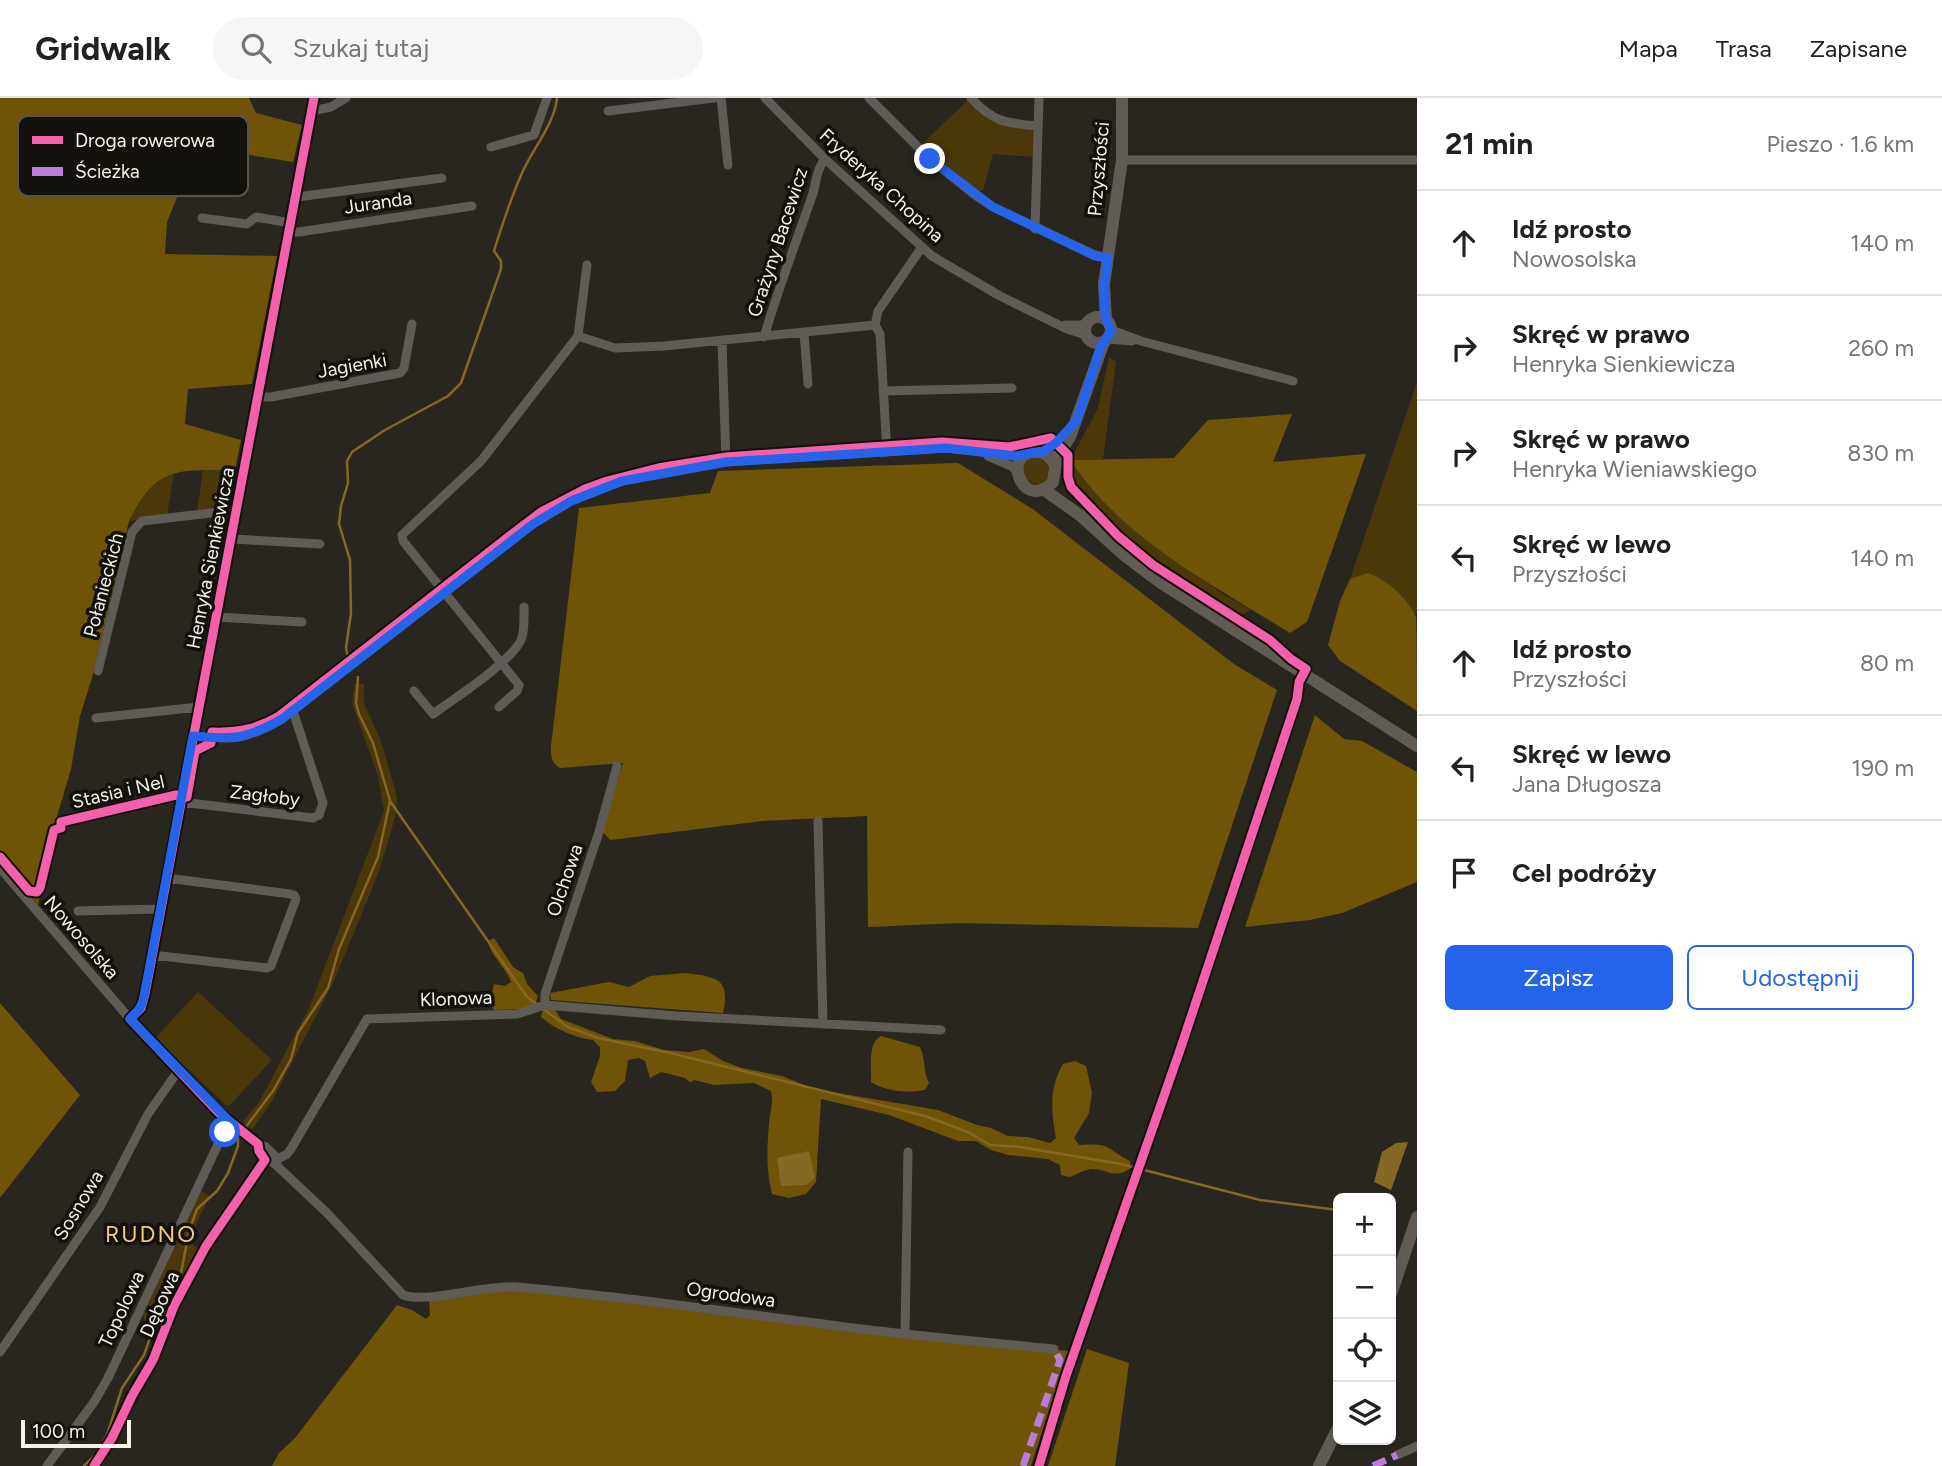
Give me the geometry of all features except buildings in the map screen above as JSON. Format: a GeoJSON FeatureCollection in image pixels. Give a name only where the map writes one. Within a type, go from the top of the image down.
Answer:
{"type":"FeatureCollection","features":[{"type":"Feature","properties":{"kind":"street","name":"Henryka Sienkiewicza"},"geometry":{"type":"LineString","coordinates":[[130,1019],[143,1002],[314,98]]}},
{"type":"Feature","properties":{"kind":"street"},"geometry":{"type":"LineString","coordinates":[[312,111],[331,107],[346,98]]}},
{"type":"Feature","properties":{"kind":"street"},"geometry":{"type":"LineString","coordinates":[[491,148],[534,135],[547,98]]}},
{"type":"Feature","properties":{"kind":"street"},"geometry":{"type":"LineString","coordinates":[[608,111],[714,98]]}},
{"type":"Feature","properties":{"kind":"street"},"geometry":{"type":"LineString","coordinates":[[721,98],[728,165]]}},
{"type":"Feature","properties":{"kind":"street","name":"Fryderyka Chopina"},"geometry":{"type":"LineString","coordinates":[[765,98],[825,159],[922,247],[1000,296],[1059,325],[1081,325],[1088,329]]}},
{"type":"Feature","properties":{"kind":"street"},"geometry":{"type":"LineString","coordinates":[[869,98],[930,159],[975,195],[1035,229],[1095,256],[1108,258]]}},
{"type":"Feature","properties":{"kind":"street"},"geometry":{"type":"LineString","coordinates":[[971,98],[992,118],[1006,124],[1038,126]]}},
{"type":"Feature","properties":{"kind":"street"},"geometry":{"type":"LineString","coordinates":[[1035,229],[1039,98]]}},
{"type":"Feature","properties":{"kind":"street","name":"Przyszłości"},"geometry":{"type":"LineString","coordinates":[[1092,373],[1088,329],[1104,284],[1108,258],[1122,160],[1122,98]]}},
{"type":"Feature","properties":{"kind":"street","name":"Grażyny Bacewicz"},"geometry":{"type":"LineString","coordinates":[[764,337],[815,189],[817,168],[825,159]]}},
{"type":"Feature","properties":{"kind":"street"},"geometry":{"type":"LineString","coordinates":[[1122,160],[1417,160]]}},
{"type":"Feature","properties":{"kind":"street"},"geometry":{"type":"LineString","coordinates":[[297,197],[442,178]]}},
{"type":"Feature","properties":{"kind":"street","name":"Juranda"},"geometry":{"type":"LineString","coordinates":[[202,218],[247,224],[256,218],[299,232],[472,206]]}},
{"type":"Feature","properties":{"kind":"street"},"geometry":{"type":"LineString","coordinates":[[887,452],[880,334],[874,325],[878,311],[922,247]]}},
{"type":"Feature","properties":{"kind":"street"},"geometry":{"type":"LineString","coordinates":[[499,707],[517,691],[519,685],[403,541],[402,535],[481,461],[578,336],[587,265]]}},
{"type":"Feature","properties":{"kind":"street","name":"Przyszłości"},"geometry":{"type":"LineString","coordinates":[[1055,470],[1077,420],[1107,332],[1104,284]]}},
{"type":"Feature","properties":{"kind":"street"},"geometry":{"type":"LineString","coordinates":[[1107,332],[1098,317],[1088,329],[1094,343],[1107,332],[1115,331],[1141,341],[1293,381]]}},
{"type":"Feature","properties":{"kind":"street","name":"Jagienki"},"geometry":{"type":"LineString","coordinates":[[259,397],[400,373],[404,368],[412,324]]}},
{"type":"Feature","properties":{"kind":"street"},"geometry":{"type":"LineString","coordinates":[[578,336],[615,348],[722,341],[874,325]]}},
{"type":"Feature","properties":{"kind":"street"},"geometry":{"type":"LineString","coordinates":[[804,333],[808,384]]}},
{"type":"Feature","properties":{"kind":"street"},"geometry":{"type":"LineString","coordinates":[[722,341],[726,462]]}},
{"type":"Feature","properties":{"kind":"street"},"geometry":{"type":"LineString","coordinates":[[883,391],[1012,388]]}},
{"type":"Feature","properties":{"kind":"street","name":"Przyszłości"},"geometry":{"type":"LineString","coordinates":[[1042,452],[1056,443],[1077,420]]}},
{"type":"Feature","properties":{"kind":"street"},"geometry":{"type":"LineString","coordinates":[[193,736],[236,739],[267,728],[293,711],[523,532],[571,501],[639,477],[726,462],[946,448],[1025,456]]}},
{"type":"Feature","properties":{"kind":"street"},"geometry":{"type":"LineString","coordinates":[[977,451],[1017,471]]}},
{"type":"Feature","properties":{"kind":"street"},"geometry":{"type":"LineString","coordinates":[[1055,470],[1053,482],[1037,491],[1026,487],[1018,478],[1017,471],[1025,456],[1030,453],[1042,452],[1048,455],[1055,470],[1058,485],[1082,516]]}},
{"type":"Feature","properties":{"kind":"street"},"geometry":{"type":"LineString","coordinates":[[1043,489],[1082,516],[1125,556],[1161,583],[1417,746]]}},
{"type":"Feature","properties":{"kind":"street","name":"Połanieckich"},"geometry":{"type":"LineString","coordinates":[[98,671],[132,532],[142,521],[237,510]]}},
{"type":"Feature","properties":{"kind":"street"},"geometry":{"type":"LineString","coordinates":[[232,539],[320,544]]}},
{"type":"Feature","properties":{"kind":"street"},"geometry":{"type":"LineString","coordinates":[[414,691],[433,714],[501,663],[523,637],[524,607]]}},
{"type":"Feature","properties":{"kind":"street"},"geometry":{"type":"LineString","coordinates":[[216,617],[302,622]]}},
{"type":"Feature","properties":{"kind":"street"},"geometry":{"type":"LineString","coordinates":[[96,718],[199,707]]}},
{"type":"Feature","properties":{"kind":"street","name":"Zagłoby"},"geometry":{"type":"LineString","coordinates":[[181,799],[313,818],[319,815],[323,803],[293,711]]}},
{"type":"Feature","properties":{"kind":"street","name":"Olchowa"},"geometry":{"type":"LineString","coordinates":[[545,1005],[545,994],[599,832],[617,766]]}},
{"type":"Feature","properties":{"kind":"street","name":"Stasia i Nel"},"geometry":{"type":"LineString","coordinates":[[61,822],[181,799]]}},
{"type":"Feature","properties":{"kind":"street"},"geometry":{"type":"LineString","coordinates":[[818,821],[823,1024]]}},
{"type":"Feature","properties":{"kind":"street","name":"Nowosolska"},"geometry":{"type":"LineString","coordinates":[[0,868],[178,1071],[229,1121],[258,1144],[266,1147],[276,1162],[403,1294]]}},
{"type":"Feature","properties":{"kind":"street"},"geometry":{"type":"LineString","coordinates":[[152,955],[267,968],[271,965],[296,899],[289,894],[167,878]]}},
{"type":"Feature","properties":{"kind":"street"},"geometry":{"type":"LineString","coordinates":[[78,911],[160,909]]}},
{"type":"Feature","properties":{"kind":"street"},"geometry":{"type":"LineString","coordinates":[[545,1005],[618,1012],[941,1030]]}},
{"type":"Feature","properties":{"kind":"street","name":"Klonowa"},"geometry":{"type":"LineString","coordinates":[[276,1162],[293,1146],[367,1019],[517,1014],[545,1005]]}},
{"type":"Feature","properties":{"kind":"street","name":"Sosnowa"},"geometry":{"type":"LineString","coordinates":[[0,1352],[100,1206],[148,1114],[178,1071]]}},
{"type":"Feature","properties":{"kind":"street","name":"Topolowa"},"geometry":{"type":"LineString","coordinates":[[47,1466],[94,1402],[108,1378],[229,1121]]}},
{"type":"Feature","properties":{"kind":"street","name":"Nowosolska"},"geometry":{"type":"LineString","coordinates":[[258,1144],[265,1160],[276,1162]]}},
{"type":"Feature","properties":{"kind":"street"},"geometry":{"type":"LineString","coordinates":[[905,1334],[908,1152]]}},
{"type":"Feature","properties":{"kind":"street","name":"Dębowa"},"geometry":{"type":"LineString","coordinates":[[94,1466],[112,1438],[153,1360],[174,1306],[206,1246],[265,1160]]}},
{"type":"Feature","properties":{"kind":"street"},"geometry":{"type":"LineString","coordinates":[[1396,1279],[1417,1217]]}},
{"type":"Feature","properties":{"kind":"street","name":"Ogrodowa"},"geometry":{"type":"LineString","coordinates":[[403,1294],[413,1297],[504,1286],[638,1298],[905,1334],[1054,1349]]}},
{"type":"Feature","properties":{"kind":"street"},"geometry":{"type":"LineString","coordinates":[[1319,1466],[1333,1438]]}},
{"type":"Feature","properties":{"kind":"street"},"geometry":{"type":"LineString","coordinates":[[1397,1455],[1417,1446]]}},
{"type":"Feature","properties":{"kind":"shaded area"},"geometry":{"type":"Polygon","coordinates":[[[0,98],[249,98],[256,113],[302,125],[293,162],[248,155],[248,116],[18,116],[18,196],[178,196],[167,222],[165,254],[277,256],[252,384],[188,389],[185,424],[241,440],[235,470],[184,471],[160,480],[149,489],[129,521],[92,678],[80,716],[71,769],[58,813],[38,905],[0,856],[0,98]]]}},
{"type":"Feature","properties":{"kind":"shaded area"},"geometry":{"type":"Polygon","coordinates":[[[969,99],[990,120],[1035,125],[1035,157],[993,154],[983,191],[971,189],[921,145],[969,99]]]}},
{"type":"Feature","properties":{"kind":"shaded area"},"geometry":{"type":"Polygon","coordinates":[[[1109,357],[1116,362],[1103,459],[1074,460],[1154,546],[1226,596],[1252,610],[1238,616],[1166,569],[1118,531],[1078,491],[1072,476],[1072,457],[1098,408],[1109,357]]]}},
{"type":"Feature","properties":{"kind":"shaded area"},"geometry":{"type":"Polygon","coordinates":[[[1417,382],[1415,615],[1400,595],[1368,573],[1350,579],[1417,382]]]}},
{"type":"Feature","properties":{"kind":"shaded area"},"geometry":{"type":"Polygon","coordinates":[[[1292,414],[1273,462],[1366,454],[1307,622],[1290,633],[1202,579],[1146,540],[1096,494],[1075,467],[1073,460],[1174,458],[1208,420],[1292,414]]]}},
{"type":"Feature","properties":{"kind":"shaded area"},"geometry":{"type":"Polygon","coordinates":[[[1041,457],[1051,466],[1049,479],[1037,486],[1025,480],[1022,467],[1027,459],[1041,457]]]}},
{"type":"Feature","properties":{"kind":"shaded area"},"geometry":{"type":"Polygon","coordinates":[[[958,463],[1034,510],[1234,664],[1277,690],[1198,928],[959,923],[868,927],[867,816],[762,821],[610,840],[602,831],[623,763],[560,768],[553,761],[551,746],[579,508],[710,493],[718,471],[958,463]]]}},
{"type":"Feature","properties":{"kind":"shaded area"},"geometry":{"type":"Polygon","coordinates":[[[203,470],[235,470],[229,509],[197,512],[203,470]]]}},
{"type":"Feature","properties":{"kind":"shaded area"},"geometry":{"type":"Polygon","coordinates":[[[174,472],[167,516],[129,521],[147,492],[174,472]]]}},
{"type":"Feature","properties":{"kind":"shaded area"},"geometry":{"type":"Polygon","coordinates":[[[1368,573],[1396,590],[1416,617],[1417,711],[1340,661],[1328,645],[1340,601],[1350,579],[1368,573]]]}},
{"type":"Feature","properties":{"kind":"shaded area"},"geometry":{"type":"Polygon","coordinates":[[[355,684],[364,684],[364,703],[381,741],[397,797],[396,814],[380,869],[334,981],[272,1101],[252,1130],[242,1122],[258,1104],[309,1008],[384,811],[378,776],[352,703],[355,684]]]}},
{"type":"Feature","properties":{"kind":"shaded area"},"geometry":{"type":"Polygon","coordinates":[[[1315,715],[1344,739],[1362,741],[1417,772],[1417,882],[1342,913],[1310,920],[1245,927],[1315,715]]]}},
{"type":"Feature","properties":{"kind":"shaded area"},"geometry":{"type":"Polygon","coordinates":[[[494,938],[513,967],[523,973],[527,984],[538,996],[535,1005],[528,1009],[494,1010],[490,1003],[494,984],[505,986],[511,982],[489,946],[488,941],[494,938]]]}},
{"type":"Feature","properties":{"kind":"shaded area"},"geometry":{"type":"Polygon","coordinates":[[[685,973],[718,981],[725,992],[723,1013],[551,1000],[550,993],[609,982],[629,987],[650,976],[685,973]]]}},
{"type":"Feature","properties":{"kind":"shaded area"},"geometry":{"type":"Polygon","coordinates":[[[198,992],[272,1060],[228,1107],[155,1038],[198,992]]]}},
{"type":"Feature","properties":{"kind":"shaded area"},"geometry":{"type":"Polygon","coordinates":[[[0,1003],[80,1095],[0,1198],[0,1003]]]}},
{"type":"Feature","properties":{"kind":"shaded area"},"geometry":{"type":"Polygon","coordinates":[[[554,1008],[561,1019],[613,1039],[635,1041],[664,1050],[689,1052],[704,1049],[723,1061],[742,1068],[782,1076],[814,1089],[938,1110],[1008,1136],[1028,1137],[1050,1143],[1056,1138],[1052,1109],[1055,1082],[1063,1064],[1075,1061],[1086,1066],[1092,1093],[1089,1113],[1074,1138],[1079,1145],[1107,1147],[1130,1161],[1131,1168],[1120,1173],[1092,1169],[1070,1177],[1061,1175],[1060,1165],[1048,1159],[1008,1155],[991,1150],[976,1141],[958,1141],[889,1115],[821,1099],[816,1182],[806,1194],[789,1198],[772,1194],[768,1159],[771,1091],[754,1083],[714,1085],[695,1080],[690,1082],[685,1078],[661,1072],[650,1078],[645,1061],[639,1058],[628,1060],[625,1081],[615,1091],[597,1092],[591,1082],[600,1056],[600,1047],[593,1040],[566,1032],[541,1017],[543,1009],[554,1008]]]}},
{"type":"Feature","properties":{"kind":"shaded area"},"geometry":{"type":"Polygon","coordinates":[[[881,1036],[920,1047],[929,1083],[925,1090],[897,1091],[871,1082],[872,1050],[881,1036]]]}},
{"type":"Feature","properties":{"kind":"shaded area"},"geometry":{"type":"Polygon","coordinates":[[[1408,1142],[1391,1190],[1374,1182],[1382,1152],[1396,1143],[1408,1142]]]}},
{"type":"Feature","properties":{"kind":"shaded area"},"geometry":{"type":"Polygon","coordinates":[[[809,1151],[815,1178],[806,1185],[781,1186],[777,1158],[809,1151]]]}},
{"type":"Feature","properties":{"kind":"shaded area"},"geometry":{"type":"Polygon","coordinates":[[[200,1190],[211,1197],[194,1232],[193,1245],[199,1249],[160,1328],[144,1320],[143,1315],[200,1190]]]}},
{"type":"Feature","properties":{"kind":"shaded area"},"geometry":{"type":"Polygon","coordinates":[[[503,1288],[1068,1351],[1031,1466],[272,1466],[279,1453],[295,1438],[397,1305],[426,1319],[430,1315],[429,1299],[503,1288]]]}},
{"type":"Feature","properties":{"kind":"shaded area"},"geometry":{"type":"Polygon","coordinates":[[[1087,1349],[1129,1363],[1115,1466],[1048,1466],[1087,1349]]]}},
{"type":"Feature","properties":{"kind":"waterway"},"geometry":{"type":"LineString","coordinates":[[348,657],[346,648],[351,613],[350,560],[339,524],[348,483],[347,461],[352,452],[385,430],[448,396],[461,383],[501,269],[501,261],[494,251],[503,221],[522,173],[548,127],[557,98]]}},
{"type":"Feature","properties":{"kind":"waterway"},"geometry":{"type":"LineString","coordinates":[[245,1128],[273,1091],[291,1059],[298,1033],[328,988],[339,949],[378,857],[390,801],[373,743],[356,703],[358,677]]}},
{"type":"Feature","properties":{"kind":"waterway"},"geometry":{"type":"LineString","coordinates":[[390,801],[527,997],[537,1004]]}},
{"type":"Feature","properties":{"kind":"waterway"},"geometry":{"type":"LineString","coordinates":[[542,1008],[568,1027],[598,1038],[670,1053],[925,1116],[968,1132],[990,1145],[1020,1147],[1121,1164],[1260,1200],[1333,1209]]}},
{"type":"Feature","properties":{"kind":"waterway"},"geometry":{"type":"LineString","coordinates":[[155,1325],[181,1273],[189,1231],[197,1209],[217,1191],[228,1173],[238,1146],[238,1136]]}},
{"type":"Feature","properties":{"kind":"waterway"},"geometry":{"type":"LineString","coordinates":[[84,1466],[96,1454],[107,1435],[122,1388],[144,1355],[151,1335]]}},
{"type":"Feature","properties":{"kind":"marked path"},"geometry":{"type":"LineString","coordinates":[[1023,1466],[1060,1360],[1054,1349]]}},
{"type":"Feature","properties":{"kind":"marked path"},"geometry":{"type":"LineString","coordinates":[[1373,1466],[1397,1455]]}},
{"type":"Feature","properties":{"kind":"cycle path"},"geometry":{"type":"LineString","coordinates":[[94,1466],[112,1438],[153,1360],[174,1306],[206,1246],[265,1160],[258,1144],[218,1112],[130,1019],[141,1008],[145,994],[314,98]]}},
{"type":"Feature","properties":{"kind":"cycle path"},"geometry":{"type":"LineString","coordinates":[[0,857],[29,891],[37,892],[54,830],[61,828],[61,822],[176,795],[187,797],[195,751],[211,743],[212,732],[247,729],[279,716],[541,512],[585,489],[658,468],[726,457],[942,442],[1009,447],[1051,438],[1068,455],[1071,487],[1118,536],[1153,565],[1270,640],[1306,669],[1299,682],[1297,699],[1179,1053],[1066,1376],[1039,1466]]}},
{"type":"Feature","properties":{"kind":"district","name":"RUDNO"},"geometry":{"type":"Point","coordinates":[151,1234]}},
{"type":"Feature","properties":{"kind":"route"},"geometry":{"type":"LineString","coordinates":[[225,1132],[229,1121],[130,1019],[143,1002],[193,736],[236,739],[253,735],[282,719],[533,524],[571,501],[598,489],[639,477],[726,462],[946,448],[1025,456],[1050,449],[1077,420],[1101,346],[1111,331],[1105,316],[1104,284],[1108,258],[1095,256],[993,207],[930,159]]}}]}
